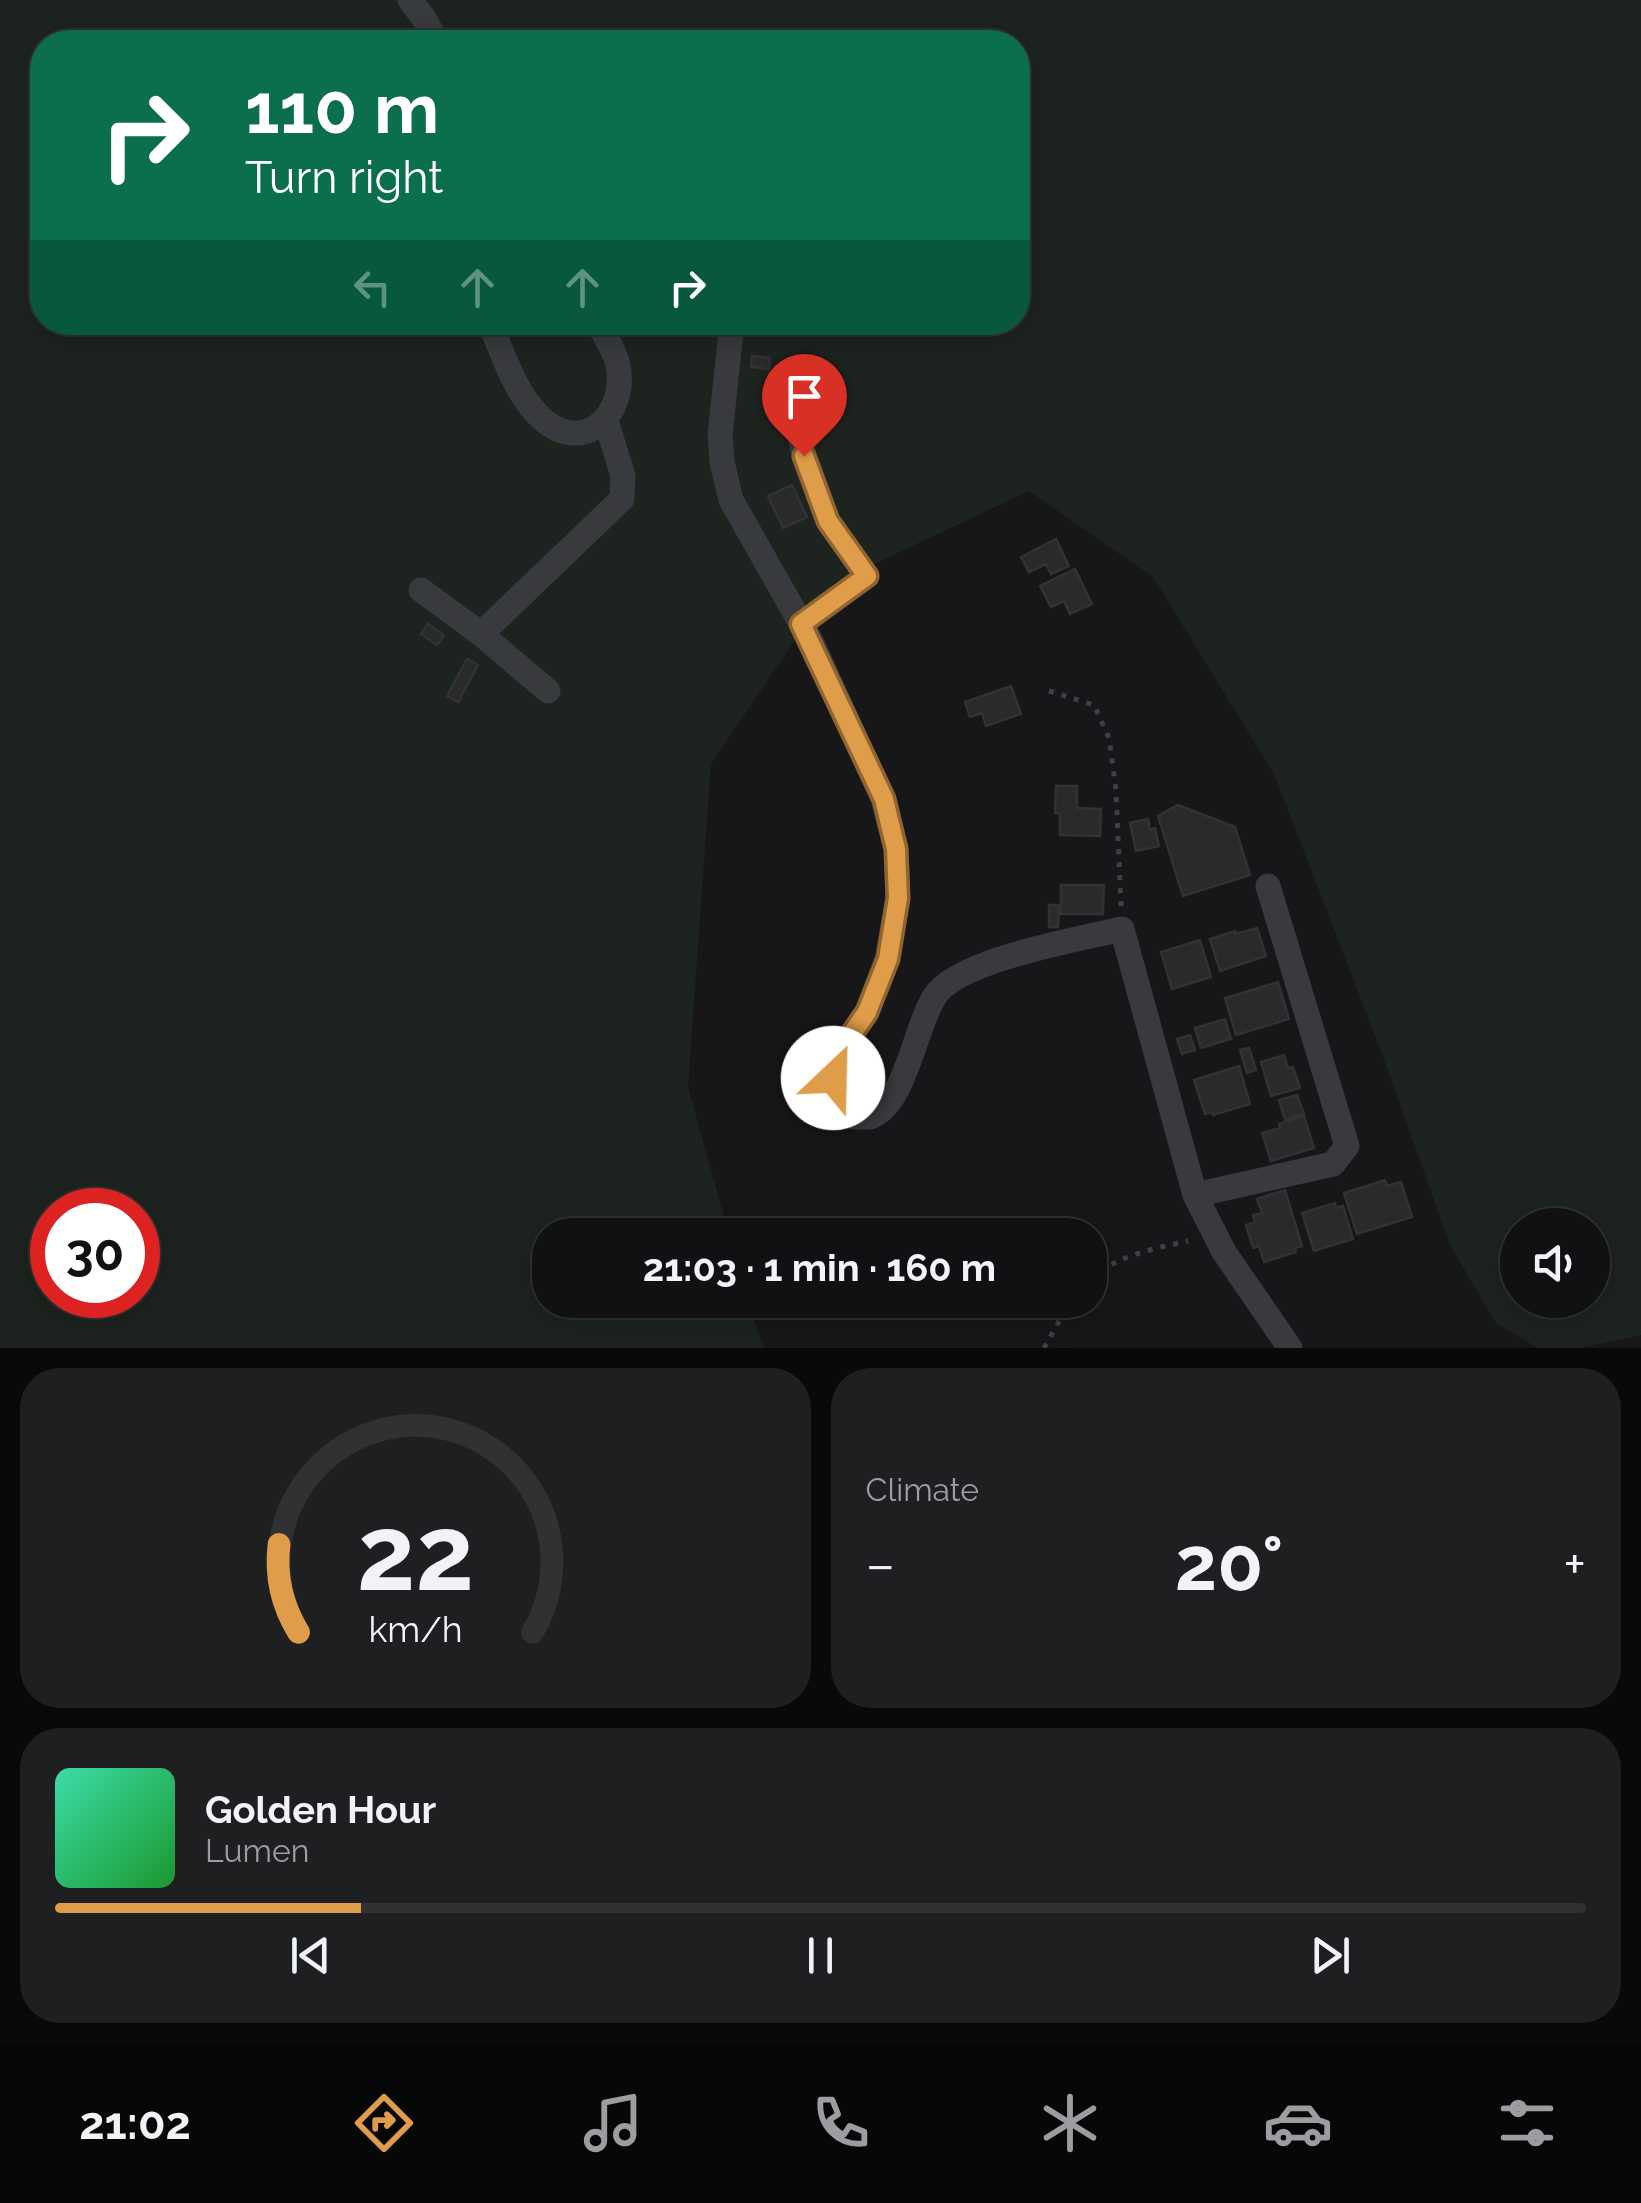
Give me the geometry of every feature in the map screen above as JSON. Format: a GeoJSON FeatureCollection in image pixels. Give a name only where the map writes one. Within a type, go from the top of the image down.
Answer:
{"type":"FeatureCollection","features":[{"type":"Feature","properties":{"kind":"street"},"geometry":{"type":"LineString","coordinates":[[410,0],[431,30]]}},
{"type":"Feature","properties":{"kind":"street"},"geometry":{"type":"LineString","coordinates":[[495,335],[522,397],[544,421],[564,431],[584,434],[606,421],[617,399],[618,364],[604,335]]}},
{"type":"Feature","properties":{"kind":"street"},"geometry":{"type":"LineString","coordinates":[[731,335],[720,435],[732,500],[801,624],[884,799],[896,849],[898,898],[888,959],[867,1012],[842,1048],[833,1078],[839,1100],[854,1117],[869,1117],[884,1108],[896,1092],[936,993],[954,978],[1033,948],[1122,929],[1195,1195],[1224,1252],[1290,1348]]}},
{"type":"Feature","properties":{"kind":"street"},"geometry":{"type":"LineString","coordinates":[[796,416],[804,456],[828,521],[867,576],[801,624]]}},
{"type":"Feature","properties":{"kind":"street"},"geometry":{"type":"LineString","coordinates":[[481,634],[622,499],[624,476],[606,421]]}},
{"type":"Feature","properties":{"kind":"street"},"geometry":{"type":"LineString","coordinates":[[421,590],[548,691]]}},
{"type":"Feature","properties":{"kind":"street"},"geometry":{"type":"LineString","coordinates":[[1195,1195],[1333,1164],[1347,1146],[1268,886]]}},
{"type":"Feature","properties":{"kind":"path"},"geometry":{"type":"LineString","coordinates":[[1049,691],[1094,705],[1109,738],[1116,790],[1122,929]]}},
{"type":"Feature","properties":{"kind":"path"},"geometry":{"type":"LineString","coordinates":[[1107,1267],[1140,1252],[1215,1235]]}},
{"type":"Feature","properties":{"kind":"path"},"geometry":{"type":"LineString","coordinates":[[1044,1348],[1061,1318]]}},
{"type":"Feature","properties":{"kind":"shaded area"},"geometry":{"type":"Polygon","coordinates":[[[0,0],[1641,0],[1641,1335],[1580,1348],[1538,1348],[1496,1323],[1450,1245],[1381,1051],[1274,774],[1153,577],[1029,491],[834,583],[711,764],[688,1087],[724,1218],[532,1218],[532,1318],[753,1318],[764,1348],[0,1348],[0,0]]]}},
{"type":"Feature","properties":{"kind":"building"},"geometry":{"type":"Polygon","coordinates":[[[752,356],[770,358],[769,369],[751,367],[752,356]]]}},
{"type":"Feature","properties":{"kind":"building"},"geometry":{"type":"Polygon","coordinates":[[[792,485],[807,517],[783,528],[768,496],[792,485]]]}},
{"type":"Feature","properties":{"kind":"building"},"geometry":{"type":"Polygon","coordinates":[[[1056,539],[1069,566],[1051,574],[1046,564],[1029,572],[1021,557],[1056,539]]]}},
{"type":"Feature","properties":{"kind":"building"},"geometry":{"type":"Polygon","coordinates":[[[1075,569],[1092,604],[1070,614],[1064,601],[1051,607],[1040,586],[1075,569]]]}},
{"type":"Feature","properties":{"kind":"building"},"geometry":{"type":"Polygon","coordinates":[[[428,624],[444,635],[437,645],[421,634],[428,624]]]}},
{"type":"Feature","properties":{"kind":"building"},"geometry":{"type":"Polygon","coordinates":[[[467,659],[478,665],[458,702],[447,696],[467,659]]]}},
{"type":"Feature","properties":{"kind":"building"},"geometry":{"type":"Polygon","coordinates":[[[1011,686],[1021,714],[986,726],[982,713],[970,717],[965,702],[1011,686]]]}},
{"type":"Feature","properties":{"kind":"building"},"geometry":{"type":"Polygon","coordinates":[[[1056,786],[1077,786],[1077,808],[1101,809],[1100,836],[1060,835],[1060,813],[1055,813],[1056,786]]]}},
{"type":"Feature","properties":{"kind":"building"},"geometry":{"type":"Polygon","coordinates":[[[1178,805],[1235,827],[1250,875],[1183,896],[1158,816],[1178,805]]]}},
{"type":"Feature","properties":{"kind":"building"},"geometry":{"type":"Polygon","coordinates":[[[1148,819],[1150,830],[1155,828],[1159,846],[1136,851],[1130,823],[1148,819]]]}},
{"type":"Feature","properties":{"kind":"building"},"geometry":{"type":"Polygon","coordinates":[[[1061,885],[1104,885],[1103,914],[1061,914],[1061,885]]]}},
{"type":"Feature","properties":{"kind":"building"},"geometry":{"type":"Polygon","coordinates":[[[1049,905],[1059,905],[1058,927],[1049,927],[1049,905]]]}},
{"type":"Feature","properties":{"kind":"building"},"geometry":{"type":"Polygon","coordinates":[[[1257,928],[1266,956],[1220,971],[1210,939],[1257,928]]]}},
{"type":"Feature","properties":{"kind":"building"},"geometry":{"type":"Polygon","coordinates":[[[1200,940],[1211,977],[1172,989],[1161,952],[1200,940]]]}},
{"type":"Feature","properties":{"kind":"building"},"geometry":{"type":"Polygon","coordinates":[[[1278,982],[1289,1019],[1236,1035],[1225,998],[1278,982]]]}},
{"type":"Feature","properties":{"kind":"building"},"geometry":{"type":"Polygon","coordinates":[[[1225,1019],[1231,1039],[1201,1048],[1195,1028],[1225,1019]]]}},
{"type":"Feature","properties":{"kind":"building"},"geometry":{"type":"Polygon","coordinates":[[[1190,1035],[1195,1050],[1182,1054],[1177,1039],[1190,1035]]]}},
{"type":"Feature","properties":{"kind":"building"},"geometry":{"type":"Polygon","coordinates":[[[1249,1048],[1256,1070],[1247,1073],[1240,1050],[1249,1048]]]}},
{"type":"Feature","properties":{"kind":"building"},"geometry":{"type":"Polygon","coordinates":[[[1284,1055],[1300,1088],[1271,1096],[1261,1062],[1284,1055]]]}},
{"type":"Feature","properties":{"kind":"building"},"geometry":{"type":"Polygon","coordinates":[[[1239,1066],[1250,1104],[1205,1114],[1194,1080],[1239,1066]]]}},
{"type":"Feature","properties":{"kind":"building"},"geometry":{"type":"Polygon","coordinates":[[[1297,1095],[1304,1114],[1285,1120],[1279,1100],[1297,1095]]]}},
{"type":"Feature","properties":{"kind":"building"},"geometry":{"type":"Polygon","coordinates":[[[1304,1116],[1314,1148],[1271,1161],[1262,1133],[1304,1116]]]}},
{"type":"Feature","properties":{"kind":"building"},"geometry":{"type":"Polygon","coordinates":[[[1385,1180],[1387,1186],[1401,1182],[1412,1217],[1357,1234],[1344,1193],[1385,1180]]]}},
{"type":"Feature","properties":{"kind":"building"},"geometry":{"type":"Polygon","coordinates":[[[1285,1190],[1302,1246],[1295,1248],[1296,1252],[1264,1262],[1259,1246],[1253,1248],[1246,1225],[1255,1222],[1253,1215],[1262,1213],[1257,1199],[1285,1190]]]}},
{"type":"Feature","properties":{"kind":"building"},"geometry":{"type":"Polygon","coordinates":[[[1335,1203],[1336,1208],[1343,1206],[1353,1239],[1314,1251],[1302,1213],[1335,1203]]]}},
{"type":"Feature","properties":{"kind":"route"},"geometry":{"type":"LineString","coordinates":[[804,456],[828,521],[867,576],[801,624],[884,799],[896,849],[898,898],[888,959],[867,1012],[842,1048],[833,1078]]}}]}
